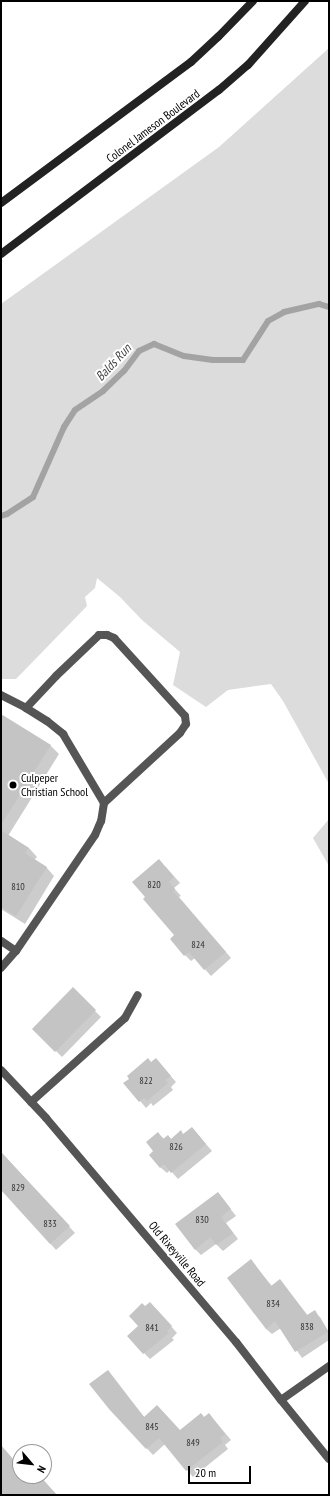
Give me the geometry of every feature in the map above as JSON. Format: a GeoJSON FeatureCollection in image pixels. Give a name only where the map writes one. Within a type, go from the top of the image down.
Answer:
{"type":"FeatureCollection","features":[{"type":"Feature","properties":{"kind":"main road"},"geometry":{"type":"LineString","coordinates":[[1,203],[191,62],[253,1]]}},
{"type":"Feature","properties":{"kind":"main road","name":"Colonel Jameson Boulevard"},"geometry":{"type":"LineString","coordinates":[[1,254],[219,90],[258,54],[305,1]]}},
{"type":"Feature","properties":{"kind":"street"},"geometry":{"type":"LineString","coordinates":[[1,968],[16,951],[96,834],[101,821],[104,803],[180,733],[186,724],[185,716],[114,638],[107,635],[99,635],[56,676],[26,708]]}},
{"type":"Feature","properties":{"kind":"street"},"geometry":{"type":"LineString","coordinates":[[1,695],[47,721],[63,734],[104,803]]}},
{"type":"Feature","properties":{"kind":"street"},"geometry":{"type":"LineString","coordinates":[[1,941],[16,951]]}},
{"type":"Feature","properties":{"kind":"street"},"geometry":{"type":"LineString","coordinates":[[32,1102],[125,1018],[138,995]]}},
{"type":"Feature","properties":{"kind":"street","name":"Old Rixeyville Road"},"geometry":{"type":"LineString","coordinates":[[1,1070],[32,1102],[236,1342],[329,1459]]}},
{"type":"Feature","properties":{"kind":"street"},"geometry":{"type":"LineString","coordinates":[[281,1400],[329,1366]]}},
{"type":"Feature","properties":{"kind":"shaded area"},"geometry":{"type":"Polygon","coordinates":[[[329,48],[329,784],[283,701],[271,684],[228,690],[206,707],[173,685],[180,652],[142,620],[120,597],[97,578],[95,588],[85,597],[87,606],[16,679],[1,679],[1,304],[219,147],[329,48]]]}},
{"type":"Feature","properties":{"kind":"shaded area"},"geometry":{"type":"Polygon","coordinates":[[[329,819],[329,866],[313,838],[329,819]]]}},
{"type":"Feature","properties":{"kind":"building","name":"Culpeper Christian School"},"geometry":{"type":"Polygon","coordinates":[[[1,714],[51,745],[1,825],[1,714]]]}},
{"type":"Feature","properties":{"kind":"building"},"geometry":{"type":"Polygon","coordinates":[[[1,830],[29,848],[25,853],[47,867],[16,916],[1,907],[1,830]]]}},
{"type":"Feature","properties":{"kind":"building"},"geometry":{"type":"Polygon","coordinates":[[[159,859],[174,877],[169,882],[175,889],[173,891],[226,952],[204,970],[189,952],[184,956],[170,939],[174,935],[143,899],[145,897],[132,882],[159,859]]]}},
{"type":"Feature","properties":{"kind":"building"},"geometry":{"type":"Polygon","coordinates":[[[73,987],[96,1010],[55,1052],[32,1029],[73,987]]]}},
{"type":"Feature","properties":{"kind":"building"},"geometry":{"type":"Polygon","coordinates":[[[148,1058],[151,1062],[156,1058],[171,1076],[165,1080],[168,1083],[147,1101],[144,1098],[139,1102],[123,1083],[129,1079],[127,1076],[148,1058]]]}},
{"type":"Feature","properties":{"kind":"building"},"geometry":{"type":"Polygon","coordinates":[[[192,1127],[206,1144],[171,1173],[164,1164],[160,1168],[149,1155],[153,1151],[146,1142],[158,1132],[163,1139],[168,1135],[171,1139],[181,1130],[183,1134],[192,1127]]]}},
{"type":"Feature","properties":{"kind":"building"},"geometry":{"type":"Polygon","coordinates":[[[1,1152],[70,1226],[50,1244],[1,1190],[1,1152]]]}},
{"type":"Feature","properties":{"kind":"building"},"geometry":{"type":"Polygon","coordinates":[[[218,1192],[231,1209],[221,1217],[233,1233],[216,1245],[210,1237],[195,1250],[175,1224],[218,1192]]]}},
{"type":"Feature","properties":{"kind":"building"},"geometry":{"type":"Polygon","coordinates":[[[251,1259],[271,1286],[280,1279],[307,1315],[315,1310],[328,1332],[295,1352],[275,1321],[266,1329],[227,1278],[251,1259]]]}},
{"type":"Feature","properties":{"kind":"building"},"geometry":{"type":"Polygon","coordinates":[[[150,1302],[172,1326],[167,1331],[169,1333],[143,1354],[127,1336],[138,1326],[129,1316],[142,1303],[145,1306],[150,1302]]]}},
{"type":"Feature","properties":{"kind":"building"},"geometry":{"type":"Polygon","coordinates":[[[108,1370],[144,1417],[157,1405],[180,1430],[201,1413],[204,1417],[209,1413],[225,1434],[220,1438],[223,1442],[186,1471],[159,1438],[146,1449],[109,1409],[89,1384],[108,1370]]]}},
{"type":"Feature","properties":{"kind":"building"},"geometry":{"type":"Polygon","coordinates":[[[1,1445],[12,1458],[12,1484],[47,1484],[57,1495],[1,1495],[1,1445]]]}},
{"type":"Feature","properties":{"kind":"waterway","name":"Balds Run"},"geometry":{"type":"LineString","coordinates":[[1,516],[7,514],[33,497],[64,427],[75,410],[103,391],[124,371],[139,351],[154,344],[184,356],[213,360],[243,360],[268,321],[284,312],[319,304],[329,307]]}},
{"type":"Feature","properties":{"kind":"place","name":"Culpeper Christian School"},"geometry":{"type":"Point","coordinates":[13,785]}}]}
